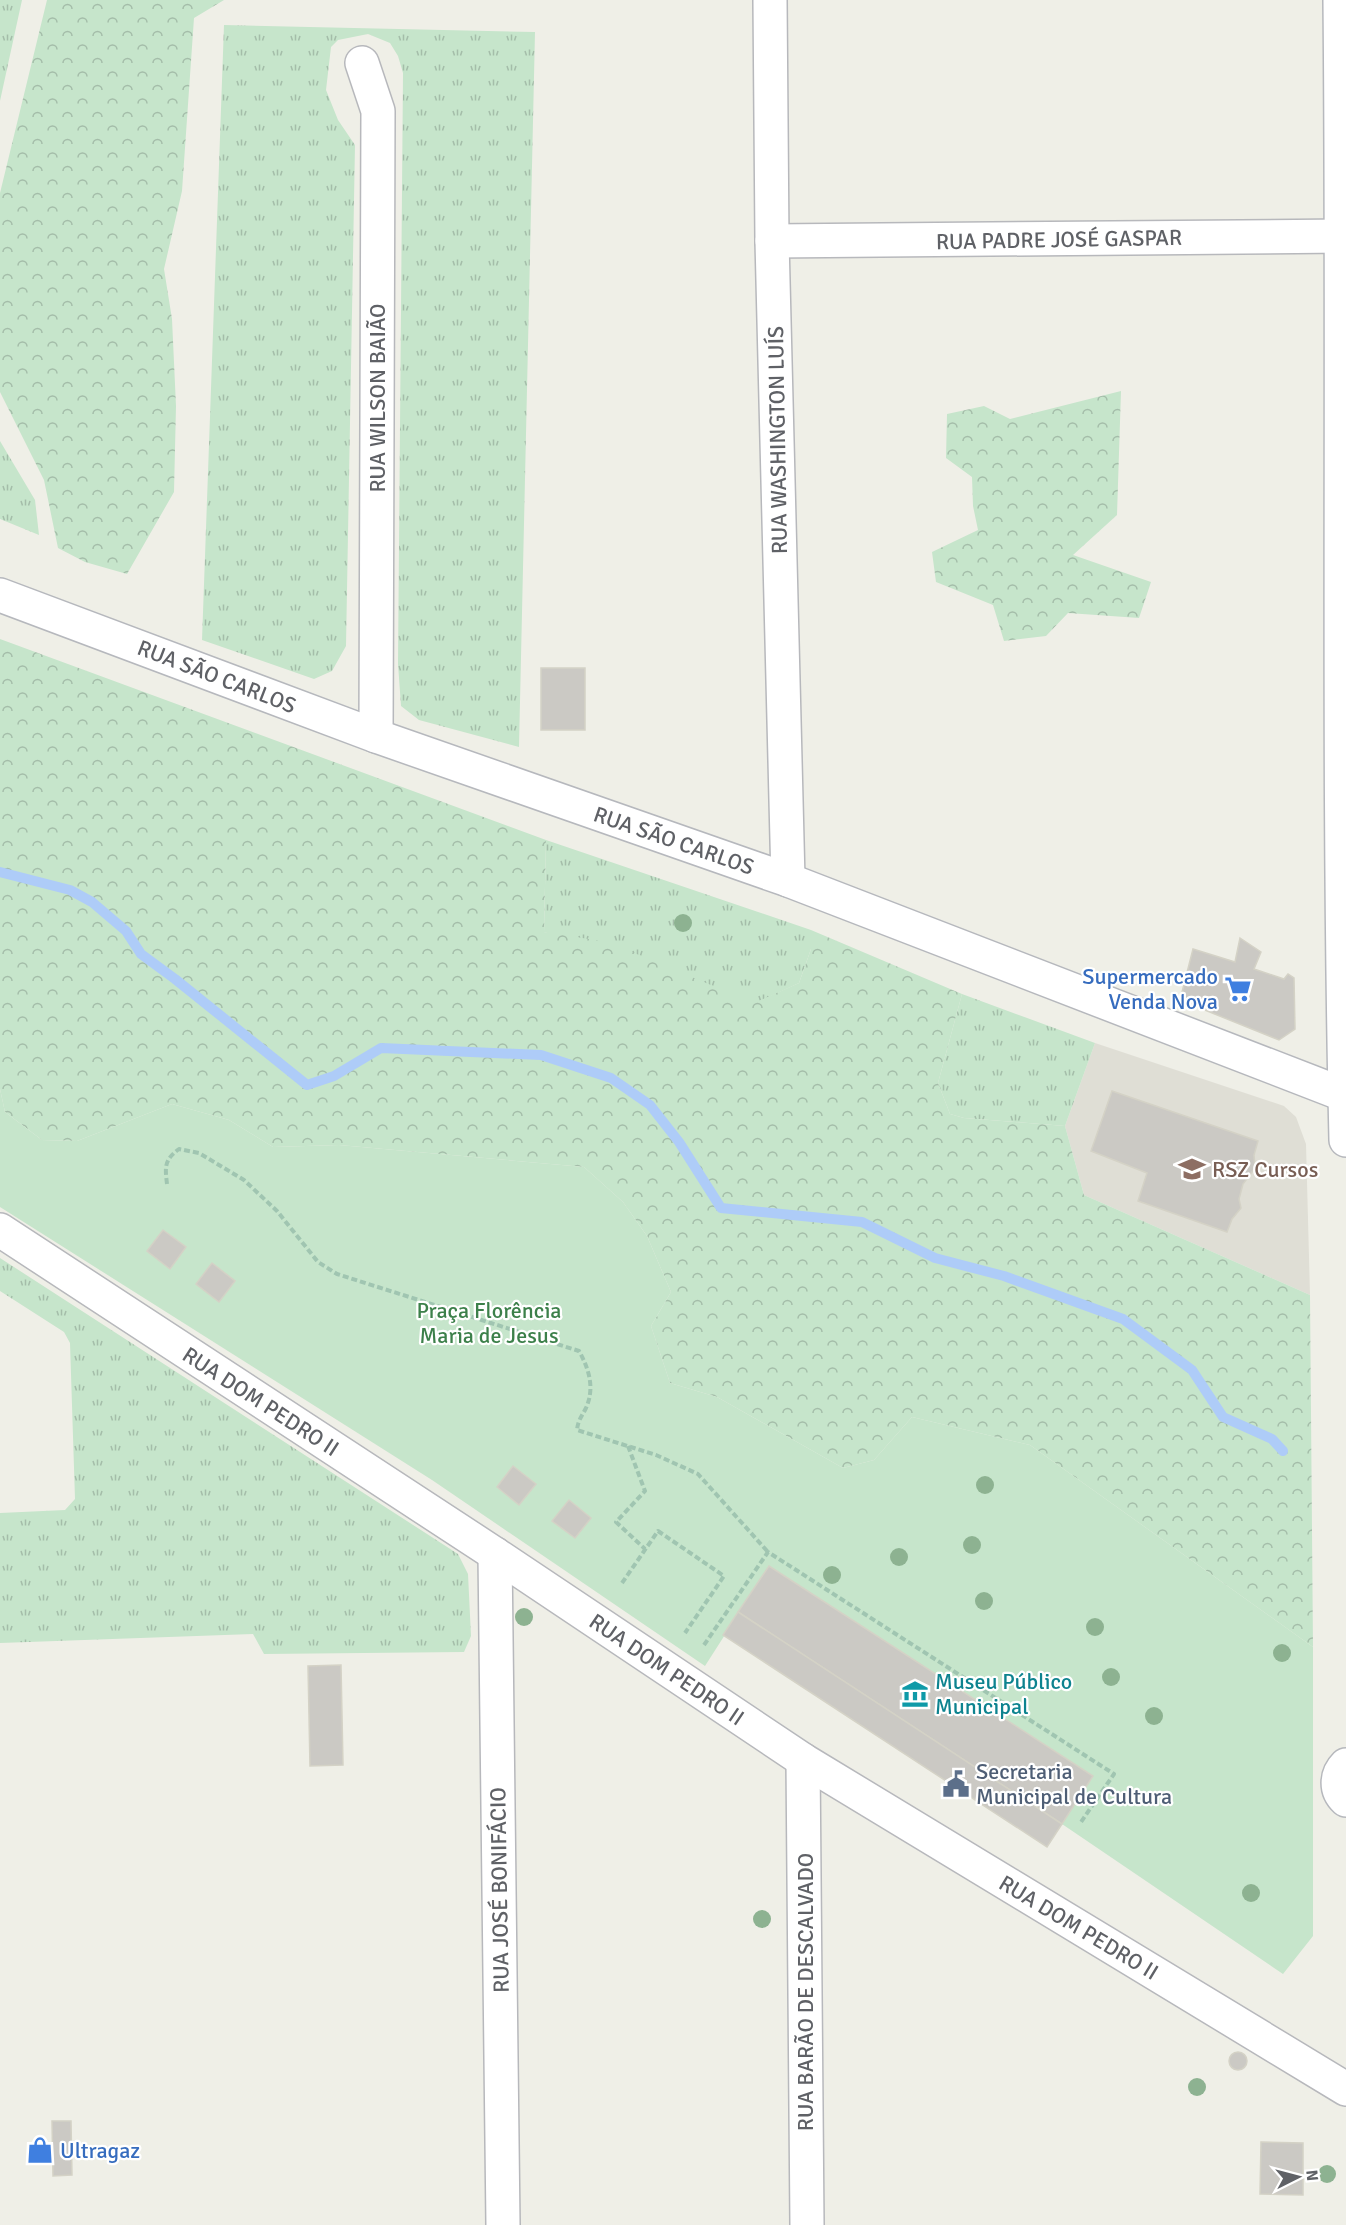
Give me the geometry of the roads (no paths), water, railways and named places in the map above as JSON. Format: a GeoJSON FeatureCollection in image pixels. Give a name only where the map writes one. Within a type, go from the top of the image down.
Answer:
{"type":"FeatureCollection","features":[{"type":"Feature","properties":{"kind":"street","name":"RUA WASHINGTON LUÍS"},"geometry":{"type":"LineString","coordinates":[[770,0],[772,241],[788,880]]}},
{"type":"Feature","properties":{"kind":"street"},"geometry":{"type":"LineString","coordinates":[[1340,0],[1344,236],[1346,1140]]}},
{"type":"Feature","properties":{"kind":"street","name":"RUA WILSON BAIÃO"},"geometry":{"type":"LineString","coordinates":[[362,63],[378,111],[376,736]]}},
{"type":"Feature","properties":{"kind":"street","name":"RUA PADRE JOSÉ GASPAR"},"geometry":{"type":"LineString","coordinates":[[772,241],[1344,236]]}},
{"type":"Feature","properties":{"kind":"street","name":"RUA SÃO CARLOS"},"geometry":{"type":"LineString","coordinates":[[0,595],[376,736],[788,880],[1345,1095]]}},
{"type":"Feature","properties":{"kind":"street","name":"RUA DOM PEDRO II"},"geometry":{"type":"LineString","coordinates":[[0,1230],[495,1554],[803,1760],[1346,2089]]}},
{"type":"Feature","properties":{"kind":"street","name":"RUA JOSÉ BONIFÁCIO"},"geometry":{"type":"LineString","coordinates":[[495,1554],[503,2225]]}},
{"type":"Feature","properties":{"kind":"street","name":"RUA BARÃO DE DESCALVADO"},"geometry":{"type":"LineString","coordinates":[[803,1760],[807,2225]]}},
{"type":"Feature","properties":{"kind":"street"},"geometry":{"type":"LineString","coordinates":[[1346,1765],[1339,1774],[1338,1781],[1339,1790],[1346,1800]]}},
{"type":"Feature","properties":{"kind":"waterway"},"geometry":{"type":"LineString","coordinates":[[0,872],[70,890],[92,902],[126,931],[141,954],[307,1085],[334,1076],[381,1048],[541,1055],[611,1078],[650,1105],[679,1142],[721,1208],[862,1222],[935,1258],[1004,1276],[1123,1319],[1192,1370],[1223,1417],[1272,1439],[1283,1451]]}},
{"type":"Feature","properties":{"kind":"place","name":"Supermercado Venda Nova"},"geometry":{"type":"Point","coordinates":[1238,989]}},
{"type":"Feature","properties":{"kind":"place","name":"RSZ Cursos"},"geometry":{"type":"Point","coordinates":[1192,1169]}},
{"type":"Feature","properties":{"kind":"place","name":"Museu Público Municipal"},"geometry":{"type":"Point","coordinates":[915,1694]}},
{"type":"Feature","properties":{"kind":"place","name":"Secretaria Municipal de Cultura"},"geometry":{"type":"Point","coordinates":[956,1784]}},
{"type":"Feature","properties":{"kind":"place","name":"Ultragaz"},"geometry":{"type":"Point","coordinates":[40,2150]}},
{"type":"Feature","properties":{"kind":"park label","name":"Praça Florência Maria de Jesus"},"geometry":{"type":"Point","coordinates":[489,1322]}}]}
